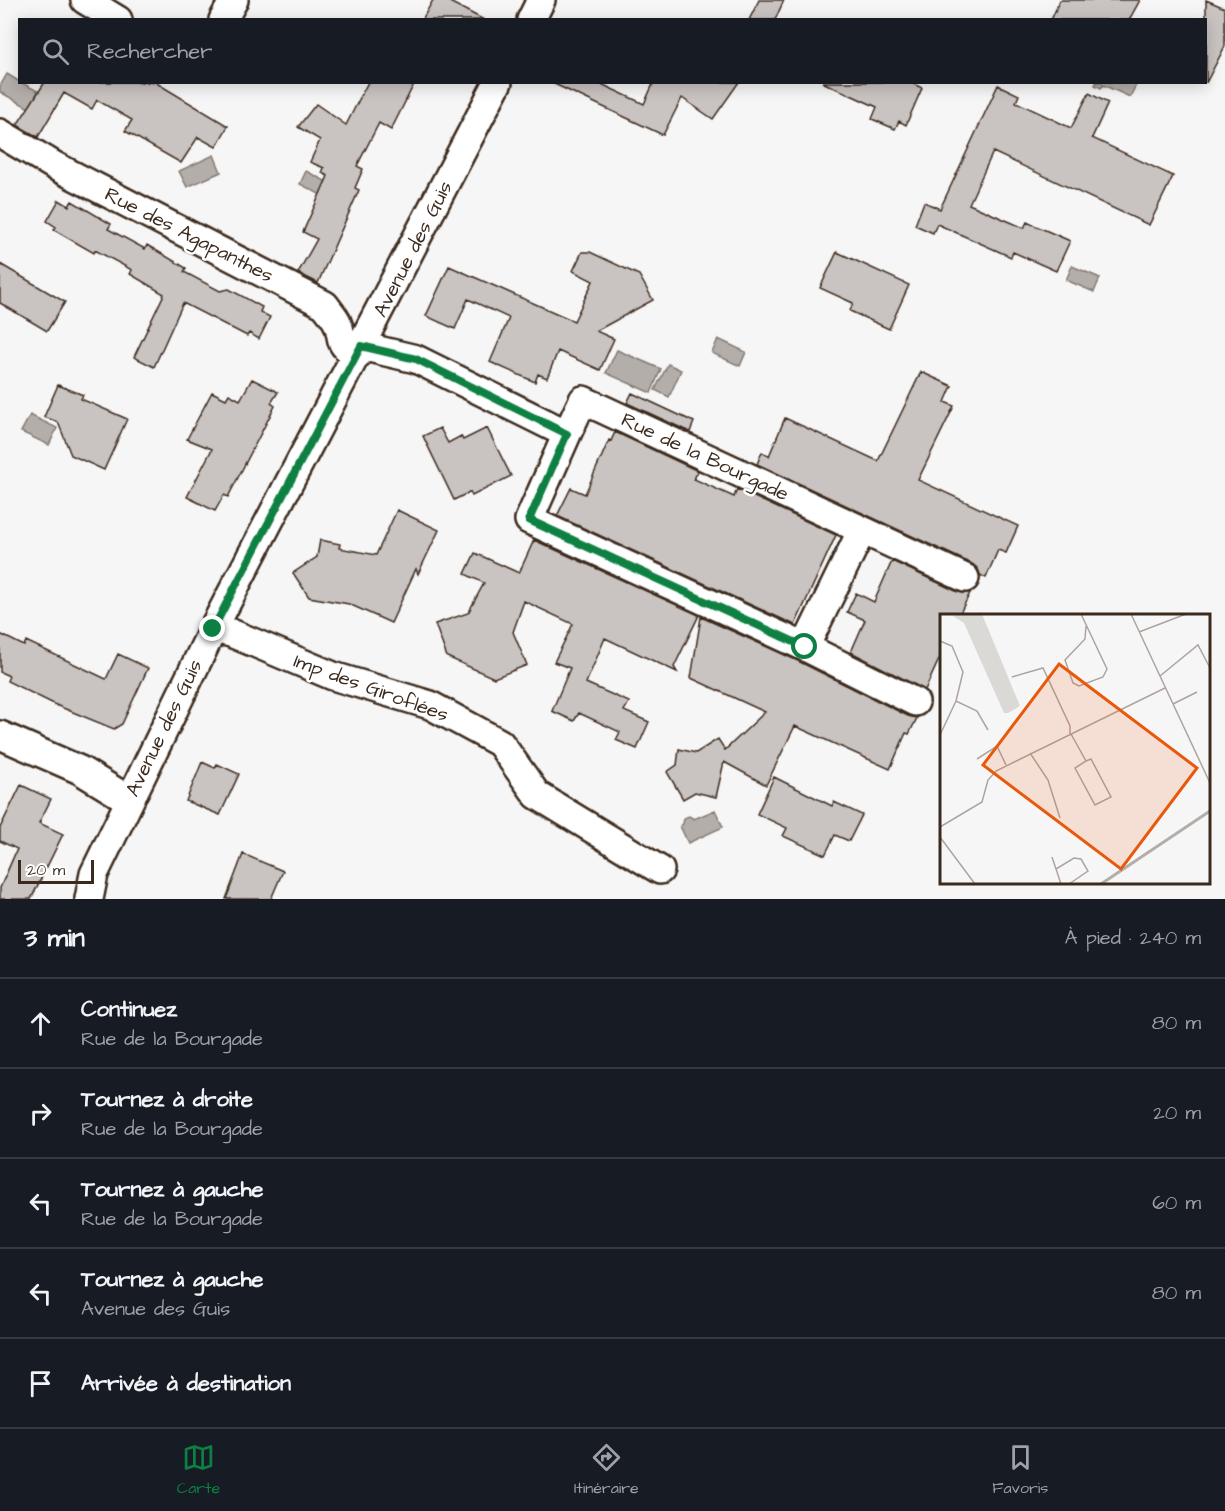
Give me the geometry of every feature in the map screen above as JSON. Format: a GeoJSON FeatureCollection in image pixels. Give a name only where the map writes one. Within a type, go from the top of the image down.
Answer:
{"type":"FeatureCollection","features":[{"type":"Feature","properties":{"kind":"street"},"geometry":{"type":"LineString","coordinates":[[85,0],[115,18]]}},
{"type":"Feature","properties":{"kind":"street"},"geometry":{"type":"LineString","coordinates":[[224,18],[234,0]]}},
{"type":"Feature","properties":{"kind":"street"},"geometry":{"type":"LineString","coordinates":[[532,18],[541,0]]}},
{"type":"Feature","properties":{"kind":"street","name":"Avenue des Guis"},"geometry":{"type":"LineString","coordinates":[[89,899],[94,874],[213,629],[497,84]]}},
{"type":"Feature","properties":{"kind":"street","name":"Rue des Agapanthes"},"geometry":{"type":"LineString","coordinates":[[0,133],[55,166],[326,305],[338,324],[340,340],[348,350],[360,350]]}},
{"type":"Feature","properties":{"kind":"street"},"geometry":{"type":"LineString","coordinates":[[360,350],[416,359],[567,434]]}},
{"type":"Feature","properties":{"kind":"street","name":"Rue de la Bourgade"},"geometry":{"type":"LineString","coordinates":[[915,702],[805,647],[529,520],[583,400],[965,578]]}},
{"type":"Feature","properties":{"kind":"street"},"geometry":{"type":"LineString","coordinates":[[805,647],[862,530]]}},
{"type":"Feature","properties":{"kind":"street","name":"Imp des Giroflées"},"geometry":{"type":"LineString","coordinates":[[213,629],[231,633],[333,676],[430,705],[500,743],[537,795],[660,870]]}},
{"type":"Feature","properties":{"kind":"street"},"geometry":{"type":"LineString","coordinates":[[0,735],[80,770],[129,800]]}},
{"type":"Feature","properties":{"kind":"shaded area"},"geometry":{"type":"Polygon","coordinates":[[[7,74],[18,81],[18,84],[24,84],[38,91],[29,108],[0,92],[0,86],[7,74]]]}},
{"type":"Feature","properties":{"kind":"shaded area"},"geometry":{"type":"Polygon","coordinates":[[[1136,84],[1130,97],[1103,85],[1101,88],[1095,85],[1136,84]]]}},
{"type":"Feature","properties":{"kind":"shaded area"},"geometry":{"type":"Polygon","coordinates":[[[214,155],[221,172],[187,187],[179,171],[214,155]]]}},
{"type":"Feature","properties":{"kind":"shaded area"},"geometry":{"type":"Polygon","coordinates":[[[306,171],[331,184],[325,197],[300,184],[306,171]]]}},
{"type":"Feature","properties":{"kind":"shaded area"},"geometry":{"type":"Polygon","coordinates":[[[1072,266],[1100,278],[1094,292],[1066,280],[1072,266]]]}},
{"type":"Feature","properties":{"kind":"shaded area"},"geometry":{"type":"Polygon","coordinates":[[[718,339],[746,352],[740,366],[712,353],[718,339]]]}},
{"type":"Feature","properties":{"kind":"shaded area"},"geometry":{"type":"Polygon","coordinates":[[[617,350],[661,369],[651,393],[606,373],[617,350]]]}},
{"type":"Feature","properties":{"kind":"shaded area"},"geometry":{"type":"Polygon","coordinates":[[[668,364],[681,370],[669,397],[655,390],[668,364]]]}},
{"type":"Feature","properties":{"kind":"shaded area"},"geometry":{"type":"Polygon","coordinates":[[[30,415],[57,428],[49,445],[21,432],[30,415]]]}},
{"type":"Feature","properties":{"kind":"shaded area"},"geometry":{"type":"Polygon","coordinates":[[[715,810],[723,827],[688,843],[680,826],[684,818],[689,816],[694,819],[715,810]]]}},
{"type":"Feature","properties":{"kind":"building"},"geometry":{"type":"Polygon","coordinates":[[[433,0],[446,0],[480,18],[423,18],[433,0]]]}},
{"type":"Feature","properties":{"kind":"building"},"geometry":{"type":"Polygon","coordinates":[[[759,0],[784,0],[776,18],[750,18],[759,0]]]}},
{"type":"Feature","properties":{"kind":"building"},"geometry":{"type":"Polygon","coordinates":[[[1060,0],[1140,0],[1130,18],[1052,18],[1060,0]]]}},
{"type":"Feature","properties":{"kind":"building"},"geometry":{"type":"Polygon","coordinates":[[[1206,0],[1225,8],[1225,46],[1207,81],[1207,18],[1206,0]]]}},
{"type":"Feature","properties":{"kind":"building"},"geometry":{"type":"Polygon","coordinates":[[[44,84],[158,84],[228,126],[216,147],[198,137],[181,163],[125,131],[132,120],[97,100],[92,109],[64,93],[38,137],[17,125],[44,84]]]}},
{"type":"Feature","properties":{"kind":"building"},"geometry":{"type":"Polygon","coordinates":[[[367,84],[414,84],[391,130],[379,123],[357,166],[363,169],[355,188],[359,190],[318,283],[298,273],[317,239],[303,232],[328,176],[322,173],[324,168],[310,162],[320,140],[298,127],[316,104],[346,125],[367,84]]]}},
{"type":"Feature","properties":{"kind":"building"},"geometry":{"type":"Polygon","coordinates":[[[554,84],[601,84],[644,104],[653,84],[738,84],[713,119],[682,98],[663,135],[554,84]]]}},
{"type":"Feature","properties":{"kind":"building"},"geometry":{"type":"Polygon","coordinates":[[[826,84],[914,84],[922,88],[906,125],[899,121],[895,129],[872,119],[877,107],[826,84]]]}},
{"type":"Feature","properties":{"kind":"building"},"geometry":{"type":"Polygon","coordinates":[[[998,85],[1019,95],[1016,102],[1071,128],[1089,93],[1108,103],[1092,138],[1173,176],[1149,225],[993,152],[969,204],[1024,228],[1027,222],[1070,241],[1056,271],[1013,252],[1011,257],[937,224],[933,233],[915,225],[924,202],[940,209],[998,85]]]}},
{"type":"Feature","properties":{"kind":"building"},"geometry":{"type":"Polygon","coordinates":[[[59,200],[69,206],[72,201],[111,224],[108,229],[145,249],[147,245],[186,268],[184,272],[220,291],[229,289],[262,307],[260,312],[270,317],[259,339],[249,333],[247,336],[183,303],[154,367],[134,357],[164,294],[130,274],[132,270],[95,250],[94,253],[54,230],[56,227],[47,221],[59,200]]]}},
{"type":"Feature","properties":{"kind":"building"},"geometry":{"type":"Polygon","coordinates":[[[582,252],[590,252],[639,275],[653,300],[596,331],[614,339],[600,370],[558,351],[547,378],[538,374],[535,382],[490,362],[509,318],[468,299],[455,329],[426,316],[449,266],[574,321],[593,281],[573,271],[582,252]]]}},
{"type":"Feature","properties":{"kind":"building"},"geometry":{"type":"Polygon","coordinates":[[[837,252],[909,285],[889,329],[850,311],[853,303],[820,288],[837,252]]]}},
{"type":"Feature","properties":{"kind":"building"},"geometry":{"type":"Polygon","coordinates":[[[0,264],[65,302],[47,331],[0,303],[0,264]]]}},
{"type":"Feature","properties":{"kind":"building"},"geometry":{"type":"Polygon","coordinates":[[[921,372],[952,386],[945,402],[954,406],[918,480],[1018,526],[1006,553],[998,550],[986,578],[980,575],[978,569],[972,564],[757,464],[762,452],[769,456],[785,418],[878,461],[921,372]]]}},
{"type":"Feature","properties":{"kind":"building"},"geometry":{"type":"Polygon","coordinates":[[[252,379],[278,392],[271,403],[275,406],[228,497],[224,495],[215,511],[187,497],[212,449],[187,439],[212,392],[226,399],[229,394],[240,400],[252,379]]]}},
{"type":"Feature","properties":{"kind":"building"},"geometry":{"type":"Polygon","coordinates":[[[58,385],[83,395],[81,399],[127,419],[104,470],[71,455],[58,422],[44,417],[58,385]]]}},
{"type":"Feature","properties":{"kind":"building"},"geometry":{"type":"Polygon","coordinates":[[[632,393],[694,422],[690,432],[627,403],[632,393]]]}},
{"type":"Feature","properties":{"kind":"building"},"geometry":{"type":"Polygon","coordinates":[[[440,428],[448,443],[461,436],[463,440],[487,428],[511,476],[472,496],[470,492],[454,500],[423,436],[440,428]]]}},
{"type":"Feature","properties":{"kind":"building"},"geometry":{"type":"Polygon","coordinates":[[[615,432],[698,471],[694,479],[734,497],[737,489],[836,535],[795,625],[557,516],[571,488],[585,494],[609,440],[611,441],[615,432]]]}},
{"type":"Feature","properties":{"kind":"building"},"geometry":{"type":"Polygon","coordinates":[[[397,510],[439,530],[418,574],[416,569],[391,623],[349,604],[309,597],[293,573],[317,557],[320,540],[340,544],[339,548],[376,555],[397,510]]]}},
{"type":"Feature","properties":{"kind":"building"},"geometry":{"type":"Polygon","coordinates":[[[534,540],[699,615],[674,667],[677,672],[605,638],[586,683],[629,702],[624,711],[649,722],[637,749],[616,740],[620,732],[579,713],[574,721],[552,711],[570,668],[554,662],[573,624],[524,601],[513,632],[527,665],[494,678],[447,657],[435,624],[468,613],[484,583],[465,574],[475,553],[519,573],[534,540]]]}},
{"type":"Feature","properties":{"kind":"building"},"geometry":{"type":"Polygon","coordinates":[[[892,561],[958,592],[970,593],[960,614],[940,614],[940,657],[925,690],[851,652],[865,620],[847,612],[856,593],[874,602],[892,561]]]}},
{"type":"Feature","properties":{"kind":"building"},"geometry":{"type":"Polygon","coordinates":[[[701,617],[798,661],[908,716],[917,718],[909,734],[906,733],[890,769],[795,726],[766,785],[724,762],[716,797],[695,792],[683,799],[667,772],[677,765],[679,749],[696,753],[718,739],[725,750],[765,712],[691,678],[701,617]]]}},
{"type":"Feature","properties":{"kind":"building"},"geometry":{"type":"Polygon","coordinates":[[[0,634],[24,646],[26,641],[106,679],[118,654],[148,668],[122,724],[114,729],[58,706],[7,681],[9,676],[0,672],[0,634]]]}},
{"type":"Feature","properties":{"kind":"building"},"geometry":{"type":"Polygon","coordinates":[[[202,762],[215,768],[217,764],[239,774],[220,815],[186,801],[202,762]]]}},
{"type":"Feature","properties":{"kind":"building"},"geometry":{"type":"Polygon","coordinates":[[[774,777],[832,806],[834,802],[862,815],[849,841],[835,835],[825,855],[783,836],[787,828],[757,814],[774,777]]]}},
{"type":"Feature","properties":{"kind":"building"},"geometry":{"type":"Polygon","coordinates":[[[21,785],[51,799],[39,823],[63,834],[31,899],[0,899],[0,888],[17,849],[0,841],[0,828],[21,785]]]}},
{"type":"Feature","properties":{"kind":"building"},"geometry":{"type":"Polygon","coordinates":[[[243,854],[283,871],[271,899],[226,899],[243,854]]]}},
{"type":"Feature","properties":{"kind":"route"},"geometry":{"type":"LineString","coordinates":[[213,629],[361,346],[416,359],[567,434],[529,520],[805,647]]}}]}
